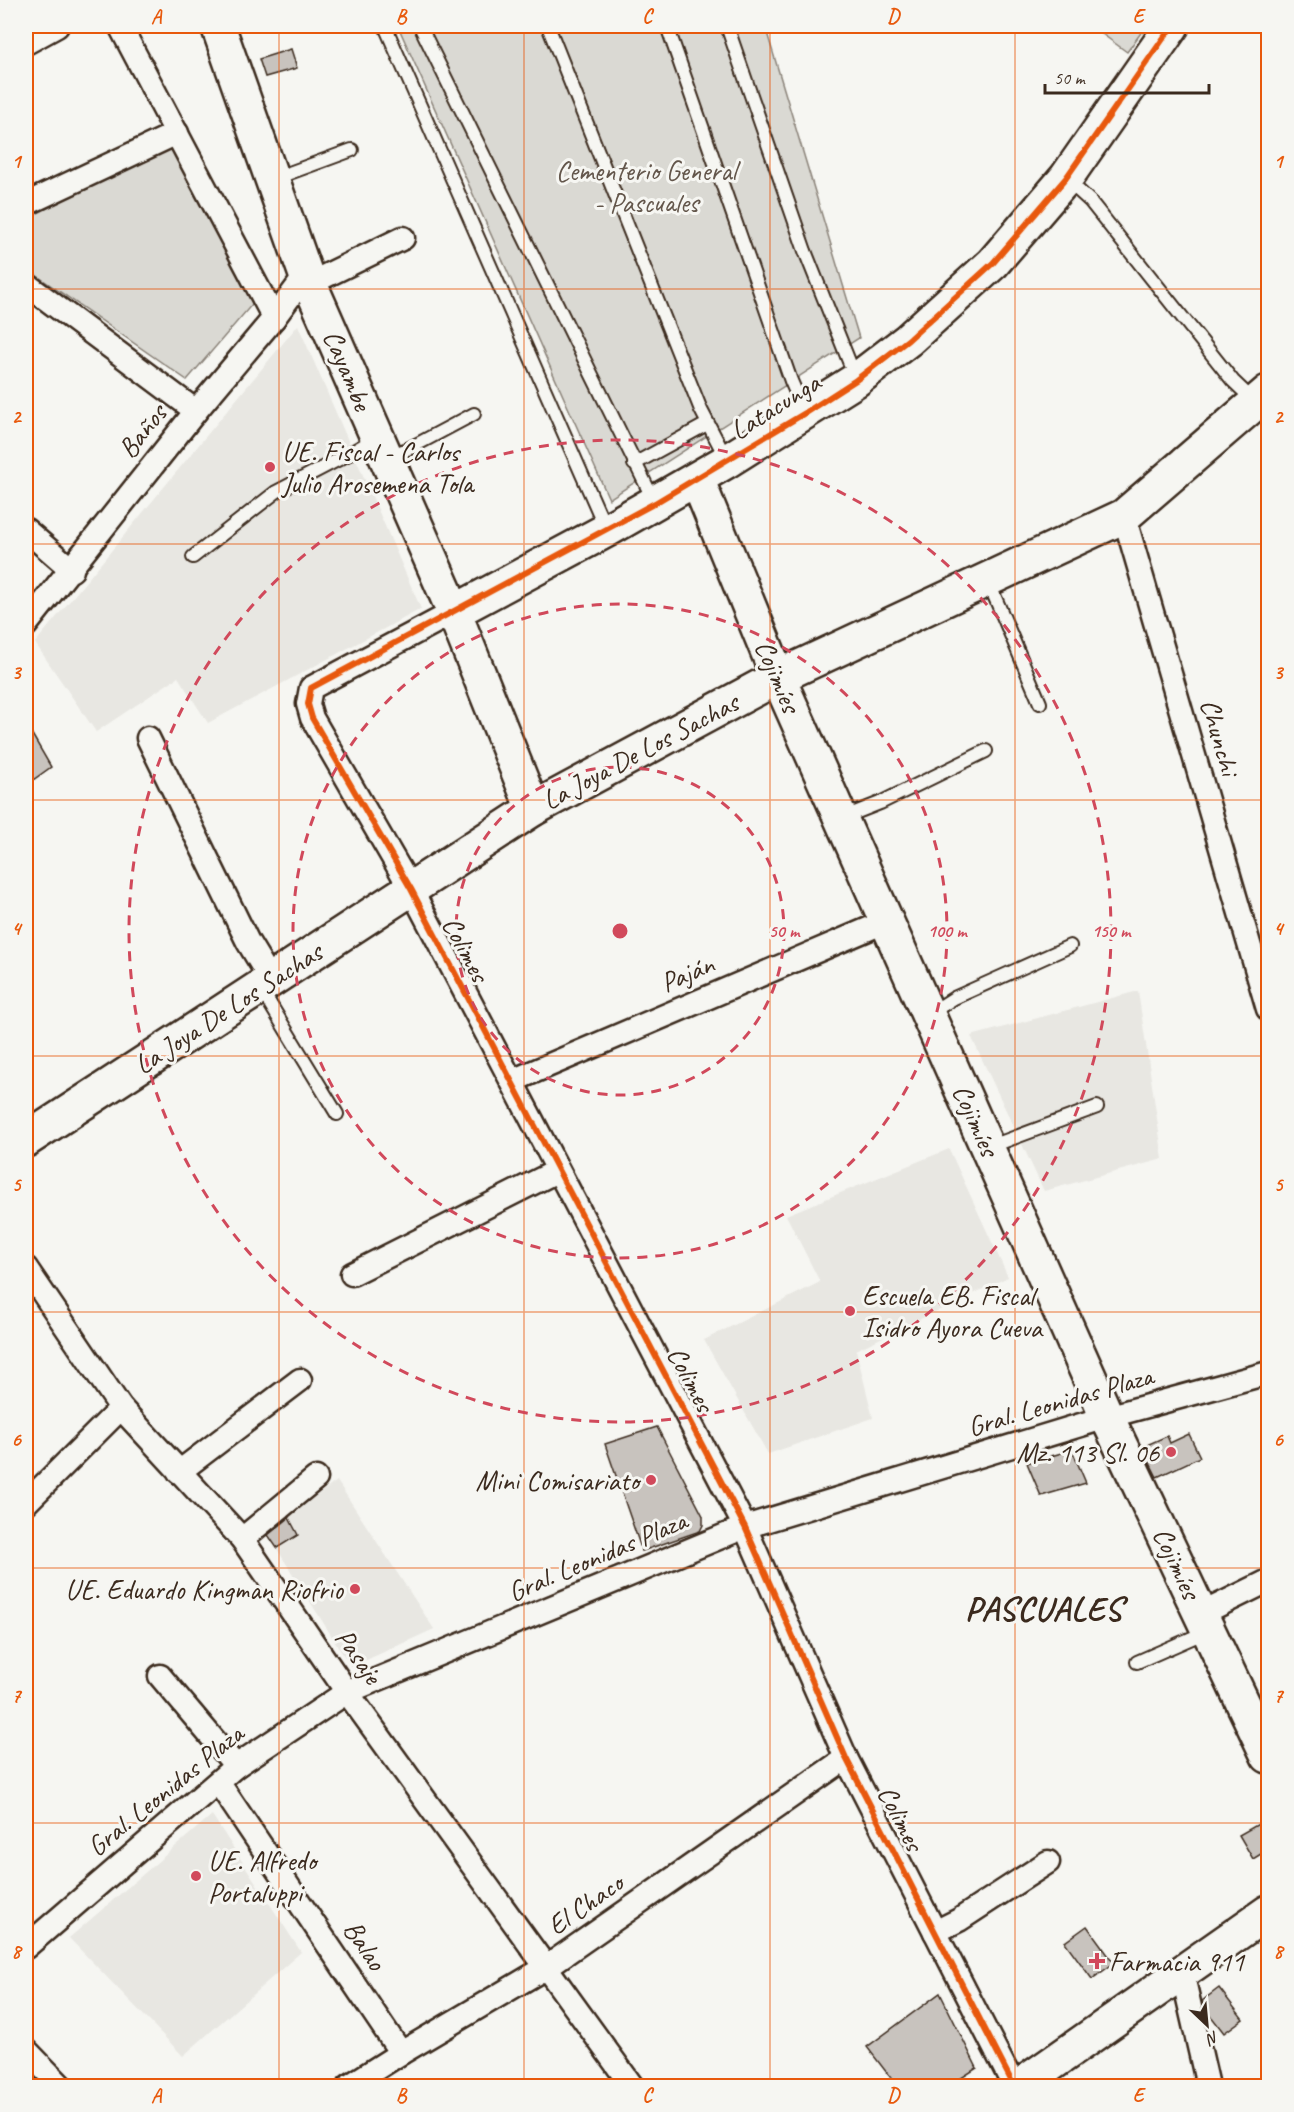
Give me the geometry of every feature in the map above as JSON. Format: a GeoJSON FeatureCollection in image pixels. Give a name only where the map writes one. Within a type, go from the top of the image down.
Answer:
{"type":"FeatureCollection","features":[{"type":"Feature","properties":{"kind":"street"},"geometry":{"type":"LineString","coordinates":[[26,43],[57,26]]}},
{"type":"Feature","properties":{"kind":"street"},"geometry":{"type":"LineString","coordinates":[[120,26],[274,318]]}},
{"type":"Feature","properties":{"kind":"street","name":"Cayambe"},"geometry":{"type":"LineString","coordinates":[[218,26],[309,279],[454,612],[532,809]]}},
{"type":"Feature","properties":{"kind":"street","name":"Latacunga"},"geometry":{"type":"LineString","coordinates":[[308,704],[311,688],[655,503],[805,413],[856,380],[908,340],[993,263],[1066,178],[1172,26]]}},
{"type":"Feature","properties":{"kind":"street"},"geometry":{"type":"LineString","coordinates":[[26,204],[177,133]]}},
{"type":"Feature","properties":{"kind":"street"},"geometry":{"type":"LineString","coordinates":[[309,279],[403,238]]}},
{"type":"Feature","properties":{"kind":"street","name":"Baños"},"geometry":{"type":"LineString","coordinates":[[26,625],[72,570],[196,411],[309,279]]}},
{"type":"Feature","properties":{"kind":"street"},"geometry":{"type":"LineString","coordinates":[[26,284],[196,411]]}},
{"type":"Feature","properties":{"kind":"street","name":"La Joya De Los Sachas"},"geometry":{"type":"LineString","coordinates":[[26,1140],[532,809],[778,677],[1124,516],[1262,397]]}},
{"type":"Feature","properties":{"kind":"street","name":"Cojimíes"},"geometry":{"type":"LineString","coordinates":[[696,479],[778,677],[1107,1417],[1269,1756]]}},
{"type":"Feature","properties":{"kind":"street","name":"Chunchi"},"geometry":{"type":"LineString","coordinates":[[1124,516],[1269,1009]]}},
{"type":"Feature","properties":{"kind":"street"},"geometry":{"type":"LineString","coordinates":[[26,530],[72,570]]}},
{"type":"Feature","properties":{"kind":"street","name":"Colimes"},"geometry":{"type":"LineString","coordinates":[[308,704],[312,718],[411,889],[745,1527],[846,1758],[1014,2086]]}},
{"type":"Feature","properties":{"kind":"street"},"geometry":{"type":"LineString","coordinates":[[148,738],[248,942],[266,984]]}},
{"type":"Feature","properties":{"kind":"street","name":"Paján"},"geometry":{"type":"LineString","coordinates":[[512,1081],[887,921]]}},
{"type":"Feature","properties":{"kind":"street"},"geometry":{"type":"LineString","coordinates":[[352,1274],[558,1171]]}},
{"type":"Feature","properties":{"kind":"street","name":"Pasaje"},"geometry":{"type":"LineString","coordinates":[[26,1268],[121,1408],[242,1539],[347,1692],[632,2086]]}},
{"type":"Feature","properties":{"kind":"street","name":"Gral. Leonidas Plaza"},"geometry":{"type":"LineString","coordinates":[[26,1947],[236,1766],[347,1692],[745,1527],[1107,1417],[1269,1373]]}},
{"type":"Feature","properties":{"kind":"street"},"geometry":{"type":"LineString","coordinates":[[179,1472],[300,1380]]}},
{"type":"Feature","properties":{"kind":"street"},"geometry":{"type":"LineString","coordinates":[[26,1503],[121,1408]]}},
{"type":"Feature","properties":{"kind":"street"},"geometry":{"type":"LineString","coordinates":[[242,1539],[316,1478]]}},
{"type":"Feature","properties":{"kind":"street"},"geometry":{"type":"LineString","coordinates":[[1205,1622],[1269,1581]]}},
{"type":"Feature","properties":{"kind":"street"},"geometry":{"type":"LineString","coordinates":[[160,1676],[236,1766]]}},
{"type":"Feature","properties":{"kind":"street","name":"El Chaco"},"geometry":{"type":"LineString","coordinates":[[349,2086],[545,1968],[846,1758]]}},
{"type":"Feature","properties":{"kind":"street","name":"Balao"},"geometry":{"type":"LineString","coordinates":[[218,1782],[402,2053]]}},
{"type":"Feature","properties":{"kind":"street"},"geometry":{"type":"LineString","coordinates":[[935,1932],[959,1920],[1048,1862]]}},
{"type":"Feature","properties":{"kind":"street"},"geometry":{"type":"LineString","coordinates":[[1020,2086],[1269,1912]]}},
{"type":"Feature","properties":{"kind":"street"},"geometry":{"type":"LineString","coordinates":[[1182,1972],[1208,2086]]}},
{"type":"Feature","properties":{"kind":"street"},"geometry":{"type":"LineString","coordinates":[[26,2050],[61,2086]]}},
{"type":"Feature","properties":{"kind":"lane"},"geometry":{"type":"LineString","coordinates":[[385,26],[593,504],[607,530]]}},
{"type":"Feature","properties":{"kind":"lane"},"geometry":{"type":"LineString","coordinates":[[420,26],[655,503]]}},
{"type":"Feature","properties":{"kind":"lane"},"geometry":{"type":"LineString","coordinates":[[548,26],[707,424],[727,461]]}},
{"type":"Feature","properties":{"kind":"lane"},"geometry":{"type":"LineString","coordinates":[[667,26],[791,381],[805,413]]}},
{"type":"Feature","properties":{"kind":"lane"},"geometry":{"type":"LineString","coordinates":[[727,26],[805,251],[856,380]]}},
{"type":"Feature","properties":{"kind":"lane"},"geometry":{"type":"LineString","coordinates":[[272,180],[352,150]]}},
{"type":"Feature","properties":{"kind":"lane"},"geometry":{"type":"LineString","coordinates":[[1066,178],[1090,201],[1233,381],[1262,397]]}},
{"type":"Feature","properties":{"kind":"lane"},"geometry":{"type":"LineString","coordinates":[[193,557],[276,492],[349,454],[381,447],[410,448],[474,414]]}},
{"type":"Feature","properties":{"kind":"lane"},"geometry":{"type":"LineString","coordinates":[[634,464],[707,424]]}},
{"type":"Feature","properties":{"kind":"lane"},"geometry":{"type":"LineString","coordinates":[[988,580],[1040,703]]}},
{"type":"Feature","properties":{"kind":"lane"},"geometry":{"type":"LineString","coordinates":[[841,819],[880,803],[986,752]]}},
{"type":"Feature","properties":{"kind":"lane"},"geometry":{"type":"LineString","coordinates":[[928,1014],[954,998],[1070,946]]}},
{"type":"Feature","properties":{"kind":"lane"},"geometry":{"type":"LineString","coordinates":[[266,984],[337,1114]]}},
{"type":"Feature","properties":{"kind":"lane"},"geometry":{"type":"LineString","coordinates":[[988,1148],[1097,1107]]}},
{"type":"Feature","properties":{"kind":"lane"},"geometry":{"type":"LineString","coordinates":[[1137,1662],[1205,1622]]}},
{"type":"Feature","properties":{"kind":"shaded area","name":"UE. Fiscal - Carlos Julio Arosemena Tola"},"geometry":{"type":"Polygon","coordinates":[[[298,325],[421,609],[208,723],[178,677],[96,732],[35,643],[298,325]]]}},
{"type":"Feature","properties":{"kind":"shaded area"},"geometry":{"type":"Polygon","coordinates":[[[1138,991],[1163,1159],[1044,1191],[971,1036],[1138,991]]]}},
{"type":"Feature","properties":{"kind":"shaded area","name":"Escuela EB. Fiscal Isidro Ayora Cueva"},"geometry":{"type":"Polygon","coordinates":[[[949,1149],[1008,1277],[856,1350],[873,1418],[768,1454],[704,1340],[820,1282],[786,1215],[949,1149]]]}},
{"type":"Feature","properties":{"kind":"shaded area","name":"UE. Eduardo Kingman Riofrio"},"geometry":{"type":"Polygon","coordinates":[[[337,1481],[434,1629],[351,1667],[277,1549],[299,1536],[288,1516],[337,1481]]]}},
{"type":"Feature","properties":{"kind":"shaded area","name":"UE. Alfredo Portaluppi"},"geometry":{"type":"Polygon","coordinates":[[[212,1815],[301,1952],[183,2056],[69,1938],[212,1815]]]}},
{"type":"Feature","properties":{"kind":"green space","name":"Cementerio General - Pascuales"},"geometry":{"type":"Polygon","coordinates":[[[398,26],[765,26],[859,338],[609,499],[398,26]]]}},
{"type":"Feature","properties":{"kind":"green space"},"geometry":{"type":"Polygon","coordinates":[[[1091,26],[1146,26],[1127,52],[1091,26]]]}},
{"type":"Feature","properties":{"kind":"green space"},"geometry":{"type":"Polygon","coordinates":[[[175,143],[254,302],[187,380],[26,268],[26,219],[175,143]]]}},
{"type":"Feature","properties":{"kind":"building"},"geometry":{"type":"Polygon","coordinates":[[[291,49],[297,68],[265,77],[259,59],[291,49]]]}},
{"type":"Feature","properties":{"kind":"building"},"geometry":{"type":"Polygon","coordinates":[[[26,724],[51,767],[26,785],[26,724]]]}},
{"type":"Feature","properties":{"kind":"building","name":"Mini Comisariato"},"geometry":{"type":"Polygon","coordinates":[[[657,1427],[703,1516],[703,1525],[700,1531],[642,1551],[605,1444],[657,1427]]]}},
{"type":"Feature","properties":{"kind":"building","name":"Mz. 113 Sl. 06"},"geometry":{"type":"Polygon","coordinates":[[[1189,1434],[1200,1457],[1157,1477],[1142,1447],[1167,1436],[1170,1443],[1189,1434]]]}},
{"type":"Feature","properties":{"kind":"building"},"geometry":{"type":"Polygon","coordinates":[[[1072,1450],[1086,1483],[1041,1496],[1027,1463],[1072,1450]]]}},
{"type":"Feature","properties":{"kind":"building"},"geometry":{"type":"Polygon","coordinates":[[[289,1518],[298,1535],[277,1548],[268,1535],[289,1518]]]}},
{"type":"Feature","properties":{"kind":"building"},"geometry":{"type":"Polygon","coordinates":[[[1269,1818],[1269,1849],[1253,1859],[1239,1835],[1269,1818]]]}},
{"type":"Feature","properties":{"kind":"building"},"geometry":{"type":"Polygon","coordinates":[[[1087,1926],[1114,1963],[1092,1979],[1065,1942],[1087,1926]]]}},
{"type":"Feature","properties":{"kind":"building"},"geometry":{"type":"Polygon","coordinates":[[[1219,1988],[1243,2019],[1224,2033],[1202,2001],[1219,1988]]]}},
{"type":"Feature","properties":{"kind":"building"},"geometry":{"type":"Polygon","coordinates":[[[940,1993],[977,2068],[949,2086],[897,2086],[867,2047],[940,1993]]]}},
{"type":"Feature","properties":{"kind":"cycle path"},"geometry":{"type":"LineString","coordinates":[[1014,2086],[846,1758],[745,1527],[411,889],[312,718],[308,704],[311,688],[655,503],[805,413],[856,380],[908,340],[993,263],[1066,178],[1172,26]]}},
{"type":"Feature","properties":{"kind":"place","name":"UE. Fiscal - Carlos Julio Arosemena Tola"},"geometry":{"type":"Point","coordinates":[270,467]}},
{"type":"Feature","properties":{"kind":"place","name":"Escuela EB. Fiscal Isidro Ayora Cueva"},"geometry":{"type":"Point","coordinates":[850,1311]}},
{"type":"Feature","properties":{"kind":"place","name":"Mz. 113 Sl. 06"},"geometry":{"type":"Point","coordinates":[1171,1452]}},
{"type":"Feature","properties":{"kind":"place","name":"Mini Comisariato"},"geometry":{"type":"Point","coordinates":[651,1480]}},
{"type":"Feature","properties":{"kind":"place","name":"UE. Eduardo Kingman Riofrio"},"geometry":{"type":"Point","coordinates":[355,1589]}},
{"type":"Feature","properties":{"kind":"place","name":"UE. Alfredo Portaluppi"},"geometry":{"type":"Point","coordinates":[196,1876]}},
{"type":"Feature","properties":{"kind":"place","name":"Farmacia 911"},"geometry":{"type":"Point","coordinates":[1097,1961]}},
{"type":"Feature","properties":{"kind":"district","name":"PASCUALES"},"geometry":{"type":"Point","coordinates":[1044,1608]}}]}
